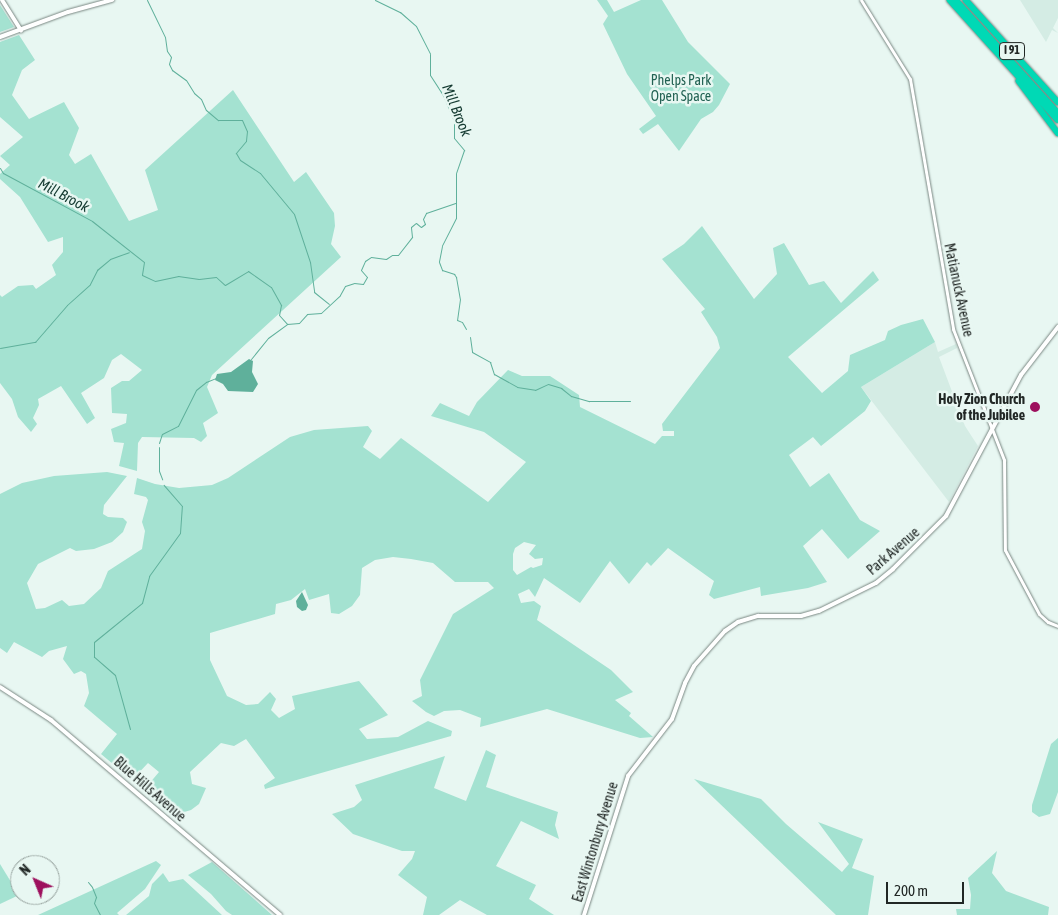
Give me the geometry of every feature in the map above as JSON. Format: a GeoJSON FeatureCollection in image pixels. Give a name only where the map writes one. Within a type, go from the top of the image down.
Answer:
{"type":"FeatureCollection","features":[{"type":"Feature","properties":{"kind":"highway","name":"I 91"},"geometry":{"type":"LineString","coordinates":[[950,0],[1058,120]]}},
{"type":"Feature","properties":{"kind":"highway"},"geometry":{"type":"LineString","coordinates":[[958,0],[1058,111]]}},
{"type":"Feature","properties":{"kind":"highway","name":"I 91"},"geometry":{"type":"LineString","coordinates":[[966,0],[1058,102]]}},
{"type":"Feature","properties":{"kind":"highway"},"geometry":{"type":"LineString","coordinates":[[1012,68],[1058,133]]}},
{"type":"Feature","properties":{"kind":"highway"},"geometry":{"type":"LineString","coordinates":[[1032,74],[1058,96]]}},
{"type":"Feature","properties":{"kind":"main road"},"geometry":{"type":"LineString","coordinates":[[2,0],[21,30]]}},
{"type":"Feature","properties":{"kind":"main road"},"geometry":{"type":"LineString","coordinates":[[0,37],[68,12],[112,0]]}},
{"type":"Feature","properties":{"kind":"main road","name":"Park Avenue"},"geometry":{"type":"LineString","coordinates":[[645,752],[672,719],[694,666],[730,627],[753,617],[801,616],[819,611],[876,582],[894,568],[946,516],[1025,369],[1058,328]]}},
{"type":"Feature","properties":{"kind":"main road","name":"Blue Hills Avenue"},"geometry":{"type":"LineString","coordinates":[[0,686],[34,707],[56,724],[280,915]]}},
{"type":"Feature","properties":{"kind":"main road","name":"East Wintonbury Avenue"},"geometry":{"type":"LineString","coordinates":[[584,915],[628,776],[645,752]]}},
{"type":"Feature","properties":{"kind":"street","name":"Matianuck Avenue"},"geometry":{"type":"LineString","coordinates":[[862,0],[864,7],[910,79],[953,328],[1004,460],[1006,550],[1041,616],[1058,626]]}},
{"type":"Feature","properties":{"kind":"shaded area"},"geometry":{"type":"Polygon","coordinates":[[[1020,0],[1058,0],[1058,18],[1053,28],[1058,33],[1052,30],[1046,42],[1020,0]]]}},
{"type":"Feature","properties":{"kind":"shaded area"},"geometry":{"type":"Polygon","coordinates":[[[935,342],[938,352],[956,344],[957,348],[939,357],[965,426],[978,446],[949,502],[861,387],[935,342]]]}},
{"type":"Feature","properties":{"kind":"shaded area"},"geometry":{"type":"Polygon","coordinates":[[[249,359],[253,361],[252,372],[258,384],[253,392],[228,391],[223,384],[215,380],[217,374],[231,372],[249,359]]]}},
{"type":"Feature","properties":{"kind":"shaded area"},"geometry":{"type":"Polygon","coordinates":[[[302,592],[308,605],[306,610],[302,611],[297,607],[296,601],[302,592]]]}},
{"type":"Feature","properties":{"kind":"green space","name":"Phelps Park Open Space"},"geometry":{"type":"Polygon","coordinates":[[[597,0],[607,0],[614,12],[641,0],[662,0],[688,42],[730,84],[719,105],[713,112],[701,119],[679,151],[658,124],[643,134],[639,129],[656,116],[627,74],[603,24],[608,16],[597,0]]]}},
{"type":"Feature","properties":{"kind":"green space"},"geometry":{"type":"Polygon","coordinates":[[[0,5],[14,27],[0,32],[0,5]]]}},
{"type":"Feature","properties":{"kind":"green space"},"geometry":{"type":"Polygon","coordinates":[[[19,35],[35,60],[22,70],[12,95],[29,119],[64,102],[79,128],[69,155],[75,164],[91,154],[129,221],[158,210],[145,170],[233,90],[294,182],[306,172],[334,213],[335,226],[331,244],[341,257],[212,375],[207,387],[218,413],[203,423],[207,436],[201,442],[194,438],[142,437],[138,443],[137,471],[119,466],[124,443],[114,442],[111,429],[126,423],[127,414],[112,413],[111,388],[122,381],[129,381],[142,370],[121,354],[112,360],[104,378],[81,393],[95,418],[87,424],[61,386],[38,399],[39,405],[33,418],[37,424],[31,432],[18,417],[12,399],[0,383],[0,295],[2,297],[18,286],[33,285],[36,289],[56,275],[52,265],[63,252],[63,237],[48,242],[20,197],[0,179],[0,174],[10,165],[0,156],[23,137],[0,117],[0,42],[19,35]]]}},
{"type":"Feature","properties":{"kind":"green space"},"geometry":{"type":"Polygon","coordinates":[[[702,226],[754,299],[777,274],[773,248],[784,243],[809,285],[824,281],[841,303],[873,271],[879,280],[788,357],[822,393],[848,371],[850,355],[885,340],[888,331],[901,325],[923,319],[935,342],[861,387],[871,401],[865,411],[821,446],[813,437],[789,455],[810,487],[829,473],[860,520],[880,531],[848,559],[822,529],[803,546],[827,582],[808,588],[761,596],[760,587],[714,599],[709,595],[714,581],[668,548],[651,566],[647,562],[629,584],[610,561],[580,603],[544,578],[535,597],[529,589],[518,594],[521,603],[534,601],[541,606],[537,620],[611,670],[633,692],[615,700],[631,713],[629,716],[653,737],[640,738],[547,709],[480,727],[481,718],[460,710],[444,711],[434,716],[426,712],[412,701],[422,696],[420,680],[453,614],[494,588],[488,582],[455,582],[433,563],[411,559],[393,557],[375,560],[362,568],[360,595],[352,606],[339,614],[331,613],[329,594],[309,600],[305,589],[291,600],[276,604],[275,614],[210,633],[210,660],[227,696],[246,705],[258,704],[270,692],[276,699],[271,710],[279,718],[295,709],[292,696],[359,681],[388,715],[359,729],[367,739],[398,737],[428,721],[452,731],[451,736],[265,789],[264,785],[275,778],[246,739],[234,746],[221,743],[190,772],[192,784],[206,788],[199,804],[191,810],[171,816],[143,791],[159,772],[148,763],[132,780],[101,754],[117,734],[84,706],[89,693],[86,674],[81,671],[74,674],[63,659],[67,646],[49,651],[42,657],[14,642],[7,653],[0,648],[0,494],[22,483],[54,476],[107,472],[127,476],[104,505],[103,514],[108,517],[123,518],[127,522],[123,532],[112,542],[94,549],[76,551],[70,548],[38,564],[27,583],[36,609],[45,608],[62,600],[69,606],[84,604],[101,588],[108,571],[142,549],[145,531],[142,522],[148,500],[146,497],[134,494],[137,478],[155,484],[179,488],[212,485],[228,478],[290,437],[314,430],[368,426],[372,431],[363,447],[380,459],[401,438],[488,502],[526,462],[484,432],[431,416],[440,403],[469,416],[477,402],[508,370],[522,376],[550,376],[579,395],[580,407],[655,444],[662,436],[674,436],[674,431],[663,431],[662,424],[720,348],[717,337],[701,312],[705,309],[662,259],[684,244],[702,226]],[[524,542],[515,548],[513,570],[517,575],[531,567],[542,565],[543,558],[535,559],[529,554],[536,545],[524,542]]]}},
{"type":"Feature","properties":{"kind":"green space"},"geometry":{"type":"Polygon","coordinates":[[[1058,738],[1058,792],[1050,814],[1039,817],[1032,812],[1032,805],[1051,744],[1058,738]]]}},
{"type":"Feature","properties":{"kind":"green space"},"geometry":{"type":"Polygon","coordinates":[[[486,750],[496,755],[486,787],[558,812],[555,825],[559,839],[521,821],[496,866],[536,885],[529,899],[554,915],[487,915],[460,900],[439,915],[423,915],[427,897],[398,875],[412,859],[415,851],[402,851],[353,834],[332,814],[354,807],[362,800],[355,785],[445,756],[434,788],[466,801],[486,750]]]}},
{"type":"Feature","properties":{"kind":"green space"},"geometry":{"type":"Polygon","coordinates":[[[694,779],[761,799],[786,824],[842,872],[849,864],[818,822],[863,839],[852,868],[874,876],[868,915],[836,915],[694,779]]]}},
{"type":"Feature","properties":{"kind":"green space"},"geometry":{"type":"Polygon","coordinates":[[[997,851],[992,873],[1006,891],[1049,907],[1048,915],[957,915],[956,909],[970,909],[971,895],[968,878],[997,851]]]}},
{"type":"Feature","properties":{"kind":"green space"},"geometry":{"type":"Polygon","coordinates":[[[156,861],[161,865],[145,889],[117,913],[119,915],[38,915],[156,861]]]}},
{"type":"Feature","properties":{"kind":"green space"},"geometry":{"type":"Polygon","coordinates":[[[212,862],[272,915],[232,915],[226,911],[211,894],[188,875],[212,862]]]}},
{"type":"Feature","properties":{"kind":"green space"},"geometry":{"type":"Polygon","coordinates":[[[0,864],[10,880],[10,899],[0,904],[0,864]]]}},
{"type":"Feature","properties":{"kind":"green space"},"geometry":{"type":"Polygon","coordinates":[[[163,873],[169,882],[183,879],[222,915],[126,915],[149,896],[152,884],[163,873]]]}},
{"type":"Feature","properties":{"kind":"waterway"},"geometry":{"type":"LineString","coordinates":[[147,0],[165,37],[167,51],[171,57],[169,64],[172,70],[186,80],[194,93],[201,99],[206,110],[218,120],[242,120],[247,131],[246,141],[236,153],[240,160],[260,173],[294,214],[310,262],[314,292],[329,304]]}},
{"type":"Feature","properties":{"kind":"waterway","name":"Mill Brook"},"geometry":{"type":"LineString","coordinates":[[375,0],[400,12],[416,26],[430,54],[430,75],[443,95],[454,121],[454,138],[464,150],[456,173],[456,218],[442,246],[439,262],[442,270],[454,274],[456,277],[460,299],[457,320],[462,322],[466,329]]}},
{"type":"Feature","properties":{"kind":"waterway","name":"Mill Brook"},"geometry":{"type":"LineString","coordinates":[[0,168],[3,173],[92,221],[144,262],[142,275],[155,281],[178,276],[199,279],[216,277],[225,285],[248,271],[271,287],[281,305],[279,315],[287,324],[299,323],[307,314],[321,313],[340,295],[345,286],[354,283],[363,284],[367,277],[361,270],[365,261],[371,257],[386,259],[392,255],[398,255],[412,237],[411,227],[416,223],[421,227],[425,224],[423,219],[426,213],[455,203]]}},
{"type":"Feature","properties":{"kind":"waterway"},"geometry":{"type":"LineString","coordinates":[[0,348],[35,342],[67,305],[90,284],[97,270],[110,259],[129,252]]}},
{"type":"Feature","properties":{"kind":"waterway"},"geometry":{"type":"LineString","coordinates":[[251,359],[268,338],[287,324]]}},
{"type":"Feature","properties":{"kind":"waterway"},"geometry":{"type":"LineString","coordinates":[[470,337],[472,352],[490,362],[494,374],[517,387],[535,390],[548,384],[561,388],[571,396],[589,401],[630,401]]}},
{"type":"Feature","properties":{"kind":"waterway"},"geometry":{"type":"LineString","coordinates":[[159,443],[162,434],[178,426],[196,390],[206,382],[216,378]]}},
{"type":"Feature","properties":{"kind":"waterway"},"geometry":{"type":"LineString","coordinates":[[159,447],[159,471],[162,479]]}},
{"type":"Feature","properties":{"kind":"waterway"},"geometry":{"type":"LineString","coordinates":[[130,729],[115,675],[94,657],[94,642],[142,603],[149,576],[180,533],[182,506],[164,485]]}},
{"type":"Feature","properties":{"kind":"waterway"},"geometry":{"type":"LineString","coordinates":[[88,882],[96,897],[94,903],[100,915]]}},
{"type":"Feature","properties":{"kind":"place","name":"Holy Zion Church of the Jubilee"},"geometry":{"type":"Point","coordinates":[1035,407]}}]}
